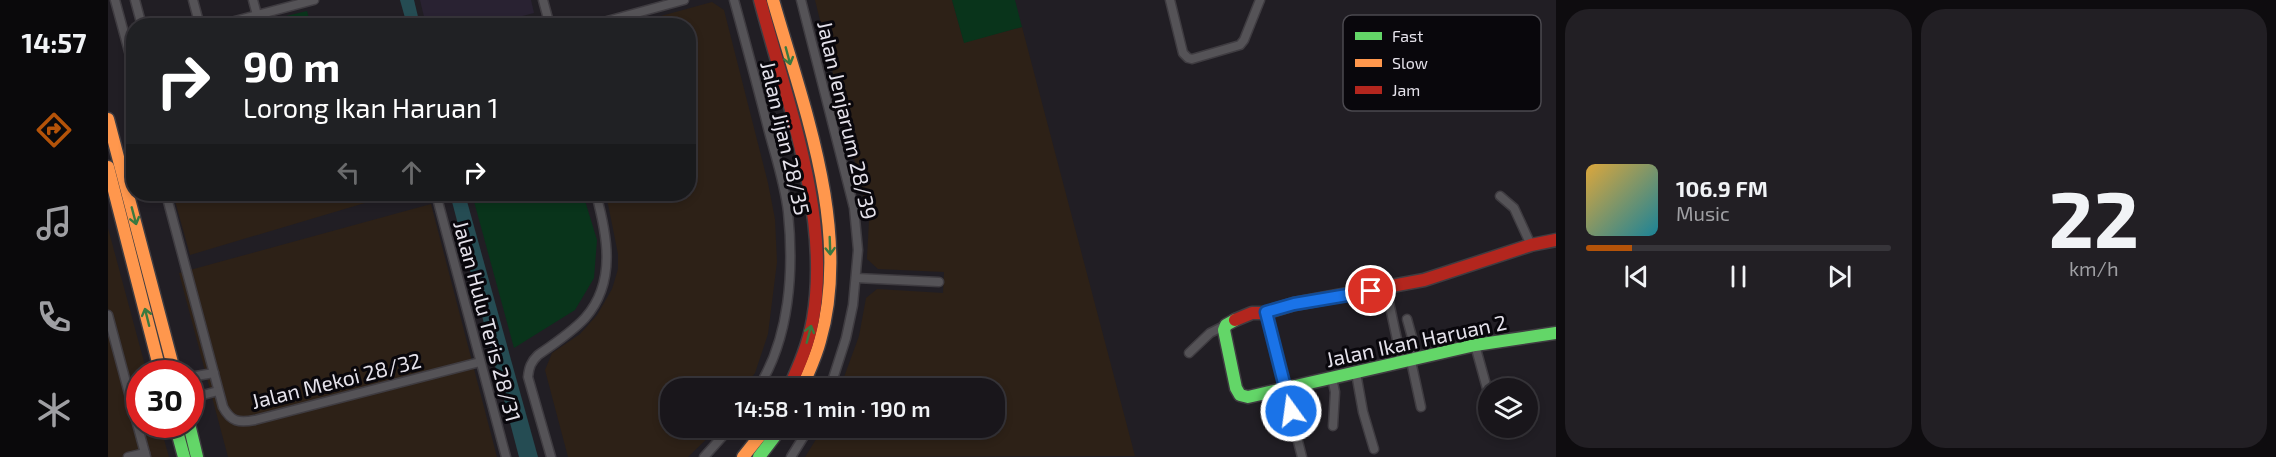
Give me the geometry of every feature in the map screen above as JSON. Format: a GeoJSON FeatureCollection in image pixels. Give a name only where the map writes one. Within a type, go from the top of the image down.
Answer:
{"type":"FeatureCollection","features":[{"type":"Feature","properties":{"kind":"main road"},"geometry":{"type":"LineString","coordinates":[[773,0],[811,193],[818,251],[816,306],[802,356],[793,378]]}},
{"type":"Feature","properties":{"kind":"main road"},"geometry":{"type":"LineString","coordinates":[[759,3],[790,87],[823,188],[831,246],[829,303],[806,378]]}},
{"type":"Feature","properties":{"kind":"main road"},"geometry":{"type":"LineString","coordinates":[[108,118],[158,360]]}},
{"type":"Feature","properties":{"kind":"main road"},"geometry":{"type":"LineString","coordinates":[[108,167],[110,182],[173,360]]}},
{"type":"Feature","properties":{"kind":"main road"},"geometry":{"type":"LineString","coordinates":[[1225,331],[1241,316],[1386,288],[1474,265],[1531,245],[1556,240]]}},
{"type":"Feature","properties":{"kind":"main road","name":"Jalan Ikan Haruan 2"},"geometry":{"type":"LineString","coordinates":[[1225,331],[1236,388],[1240,395],[1248,397],[1475,345],[1556,333]]}},
{"type":"Feature","properties":{"kind":"main road"},"geometry":{"type":"LineString","coordinates":[[179,438],[184,457]]}},
{"type":"Feature","properties":{"kind":"main road"},"geometry":{"type":"LineString","coordinates":[[192,438],[197,457]]}},
{"type":"Feature","properties":{"kind":"main road"},"geometry":{"type":"LineString","coordinates":[[743,457],[758,438]]}},
{"type":"Feature","properties":{"kind":"main road"},"geometry":{"type":"LineString","coordinates":[[759,457],[773,438]]}},
{"type":"Feature","properties":{"kind":"street"},"geometry":{"type":"LineString","coordinates":[[115,0],[126,32]]}},
{"type":"Feature","properties":{"kind":"street"},"geometry":{"type":"LineString","coordinates":[[135,0],[140,18]]}},
{"type":"Feature","properties":{"kind":"street"},"geometry":{"type":"LineString","coordinates":[[194,0],[198,18]]}},
{"type":"Feature","properties":{"kind":"street"},"geometry":{"type":"LineString","coordinates":[[253,0],[257,15]]}},
{"type":"Feature","properties":{"kind":"street"},"geometry":{"type":"LineString","coordinates":[[246,18],[313,0]]}},
{"type":"Feature","properties":{"kind":"street"},"geometry":{"type":"LineString","coordinates":[[543,0],[548,18]]}},
{"type":"Feature","properties":{"kind":"street"},"geometry":{"type":"LineString","coordinates":[[618,18],[684,0]]}},
{"type":"Feature","properties":{"kind":"street","name":"Jalan Jijan 28/35"},"geometry":{"type":"LineString","coordinates":[[734,0],[781,175],[788,211],[790,270],[788,300],[773,357],[763,378]]}},
{"type":"Feature","properties":{"kind":"street","name":"Jalan Jenjarum 28/39"},"geometry":{"type":"LineString","coordinates":[[801,0],[854,208],[858,250],[856,278],[846,338],[833,378]]}},
{"type":"Feature","properties":{"kind":"street"},"geometry":{"type":"LineString","coordinates":[[1170,0],[1184,56],[1192,59],[1240,45],[1260,0]]}},
{"type":"Feature","properties":{"kind":"street"},"geometry":{"type":"LineString","coordinates":[[1500,196],[1514,208],[1531,245]]}},
{"type":"Feature","properties":{"kind":"street","name":"Jalan Mekoi 28/32"},"geometry":{"type":"LineString","coordinates":[[168,201],[218,391],[226,414],[236,422],[243,423],[480,362]]}},
{"type":"Feature","properties":{"kind":"street","name":"Jalan Hulu Teris 28/31"},"geometry":{"type":"LineString","coordinates":[[438,201],[506,457]]}},
{"type":"Feature","properties":{"kind":"street"},"geometry":{"type":"LineString","coordinates":[[551,457],[528,377],[529,370],[531,362],[586,317],[595,304],[607,271],[606,237],[598,201]]}},
{"type":"Feature","properties":{"kind":"street"},"geometry":{"type":"LineString","coordinates":[[856,278],[939,282]]}},
{"type":"Feature","properties":{"kind":"street"},"geometry":{"type":"LineString","coordinates":[[1386,288],[1410,361],[1421,407]]}},
{"type":"Feature","properties":{"kind":"street"},"geometry":{"type":"LineString","coordinates":[[1266,312],[1302,457]]}},
{"type":"Feature","properties":{"kind":"street"},"geometry":{"type":"LineString","coordinates":[[108,315],[126,370]]}},
{"type":"Feature","properties":{"kind":"street"},"geometry":{"type":"LineString","coordinates":[[1407,318],[1410,361]]}},
{"type":"Feature","properties":{"kind":"street"},"geometry":{"type":"LineString","coordinates":[[1189,353],[1210,333],[1225,331]]}},
{"type":"Feature","properties":{"kind":"street"},"geometry":{"type":"LineString","coordinates":[[1475,345],[1484,378]]}},
{"type":"Feature","properties":{"kind":"street"},"geometry":{"type":"LineString","coordinates":[[204,374],[214,373]]}},
{"type":"Feature","properties":{"kind":"street"},"geometry":{"type":"LineString","coordinates":[[1356,373],[1363,412],[1374,449]]}},
{"type":"Feature","properties":{"kind":"street"},"geometry":{"type":"LineString","coordinates":[[1332,378],[1335,392],[1333,426]]}},
{"type":"Feature","properties":{"kind":"street"},"geometry":{"type":"LineString","coordinates":[[204,395],[218,391]]}},
{"type":"Feature","properties":{"kind":"street"},"geometry":{"type":"LineString","coordinates":[[128,457],[146,455],[142,438]]}},
{"type":"Feature","properties":{"kind":"street"},"geometry":{"type":"LineString","coordinates":[[704,457],[721,438]]}},
{"type":"Feature","properties":{"kind":"street"},"geometry":{"type":"LineString","coordinates":[[791,457],[803,438]]}},
{"type":"Feature","properties":{"kind":"shaded area"},"geometry":{"type":"Polygon","coordinates":[[[420,0],[531,0],[534,13],[515,18],[424,18],[420,0]]]}},
{"type":"Feature","properties":{"kind":"shaded area"},"geometry":{"type":"Polygon","coordinates":[[[815,0],[952,0],[964,42],[1022,27],[1135,456],[805,457],[817,438],[1005,438],[1005,378],[844,378],[859,336],[866,298],[877,289],[943,293],[944,272],[878,269],[867,259],[869,220],[815,0]]]}},
{"type":"Feature","properties":{"kind":"shaded area"},"geometry":{"type":"Polygon","coordinates":[[[712,2],[724,10],[775,219],[777,262],[768,334],[751,378],[660,378],[660,438],[708,438],[688,457],[568,457],[545,370],[552,353],[580,334],[597,315],[612,289],[618,269],[618,254],[607,201],[696,201],[696,18],[654,18],[712,2]]]}},
{"type":"Feature","properties":{"kind":"shaded area"},"geometry":{"type":"Polygon","coordinates":[[[175,201],[371,201],[190,255],[175,201]]]}},
{"type":"Feature","properties":{"kind":"shaded area"},"geometry":{"type":"Polygon","coordinates":[[[431,204],[497,457],[228,457],[179,273],[431,204]]]}},
{"type":"Feature","properties":{"kind":"shaded area"},"geometry":{"type":"Polygon","coordinates":[[[108,228],[144,360],[126,360],[126,438],[164,438],[169,457],[108,457],[108,228]]]}},
{"type":"Feature","properties":{"kind":"green space"},"geometry":{"type":"Polygon","coordinates":[[[952,0],[1015,0],[1022,27],[964,43],[952,0]]]}},
{"type":"Feature","properties":{"kind":"green space"},"geometry":{"type":"Polygon","coordinates":[[[307,11],[309,18],[278,18],[307,11]]]}},
{"type":"Feature","properties":{"kind":"green space"},"geometry":{"type":"Polygon","coordinates":[[[474,201],[585,201],[597,240],[594,278],[575,310],[514,348],[474,201]]]}},
{"type":"Feature","properties":{"kind":"water"},"geometry":{"type":"Polygon","coordinates":[[[400,0],[414,0],[418,18],[405,18],[400,0]]]}},
{"type":"Feature","properties":{"kind":"water"},"geometry":{"type":"Polygon","coordinates":[[[452,201],[467,201],[538,457],[519,457],[452,201]]]}},
{"type":"Feature","properties":{"kind":"traffic: fast"},"geometry":{"type":"LineString","coordinates":[[1235,320],[1226,325],[1224,330],[1236,388],[1240,395],[1248,397],[1475,345],[1556,333]]}},
{"type":"Feature","properties":{"kind":"traffic: fast"},"geometry":{"type":"LineString","coordinates":[[179,438],[184,457]]}},
{"type":"Feature","properties":{"kind":"traffic: fast"},"geometry":{"type":"LineString","coordinates":[[192,438],[197,457]]}},
{"type":"Feature","properties":{"kind":"traffic: fast"},"geometry":{"type":"LineString","coordinates":[[759,457],[773,438]]}},
{"type":"Feature","properties":{"kind":"traffic: slow"},"geometry":{"type":"LineString","coordinates":[[773,0],[809,125],[820,169],[827,212],[830,256],[828,299],[820,341],[806,378]]}},
{"type":"Feature","properties":{"kind":"traffic: slow"},"geometry":{"type":"LineString","coordinates":[[108,119],[126,188]]}},
{"type":"Feature","properties":{"kind":"traffic: slow"},"geometry":{"type":"LineString","coordinates":[[108,167],[157,360]]}},
{"type":"Feature","properties":{"kind":"traffic: slow"},"geometry":{"type":"LineString","coordinates":[[130,201],[171,360]]}},
{"type":"Feature","properties":{"kind":"traffic: slow"},"geometry":{"type":"LineString","coordinates":[[743,457],[758,438]]}},
{"type":"Feature","properties":{"kind":"traffic: jam"},"geometry":{"type":"LineString","coordinates":[[760,0],[803,158],[816,240],[817,280],[813,319],[806,346],[793,378]]}},
{"type":"Feature","properties":{"kind":"traffic: jam"},"geometry":{"type":"LineString","coordinates":[[1235,320],[1252,313],[1265,313],[1294,304],[1424,280],[1531,245],[1556,240]]}},
{"type":"Feature","properties":{"kind":"route"},"geometry":{"type":"LineString","coordinates":[[1291,411],[1266,312],[1294,304],[1371,291]]}}]}
